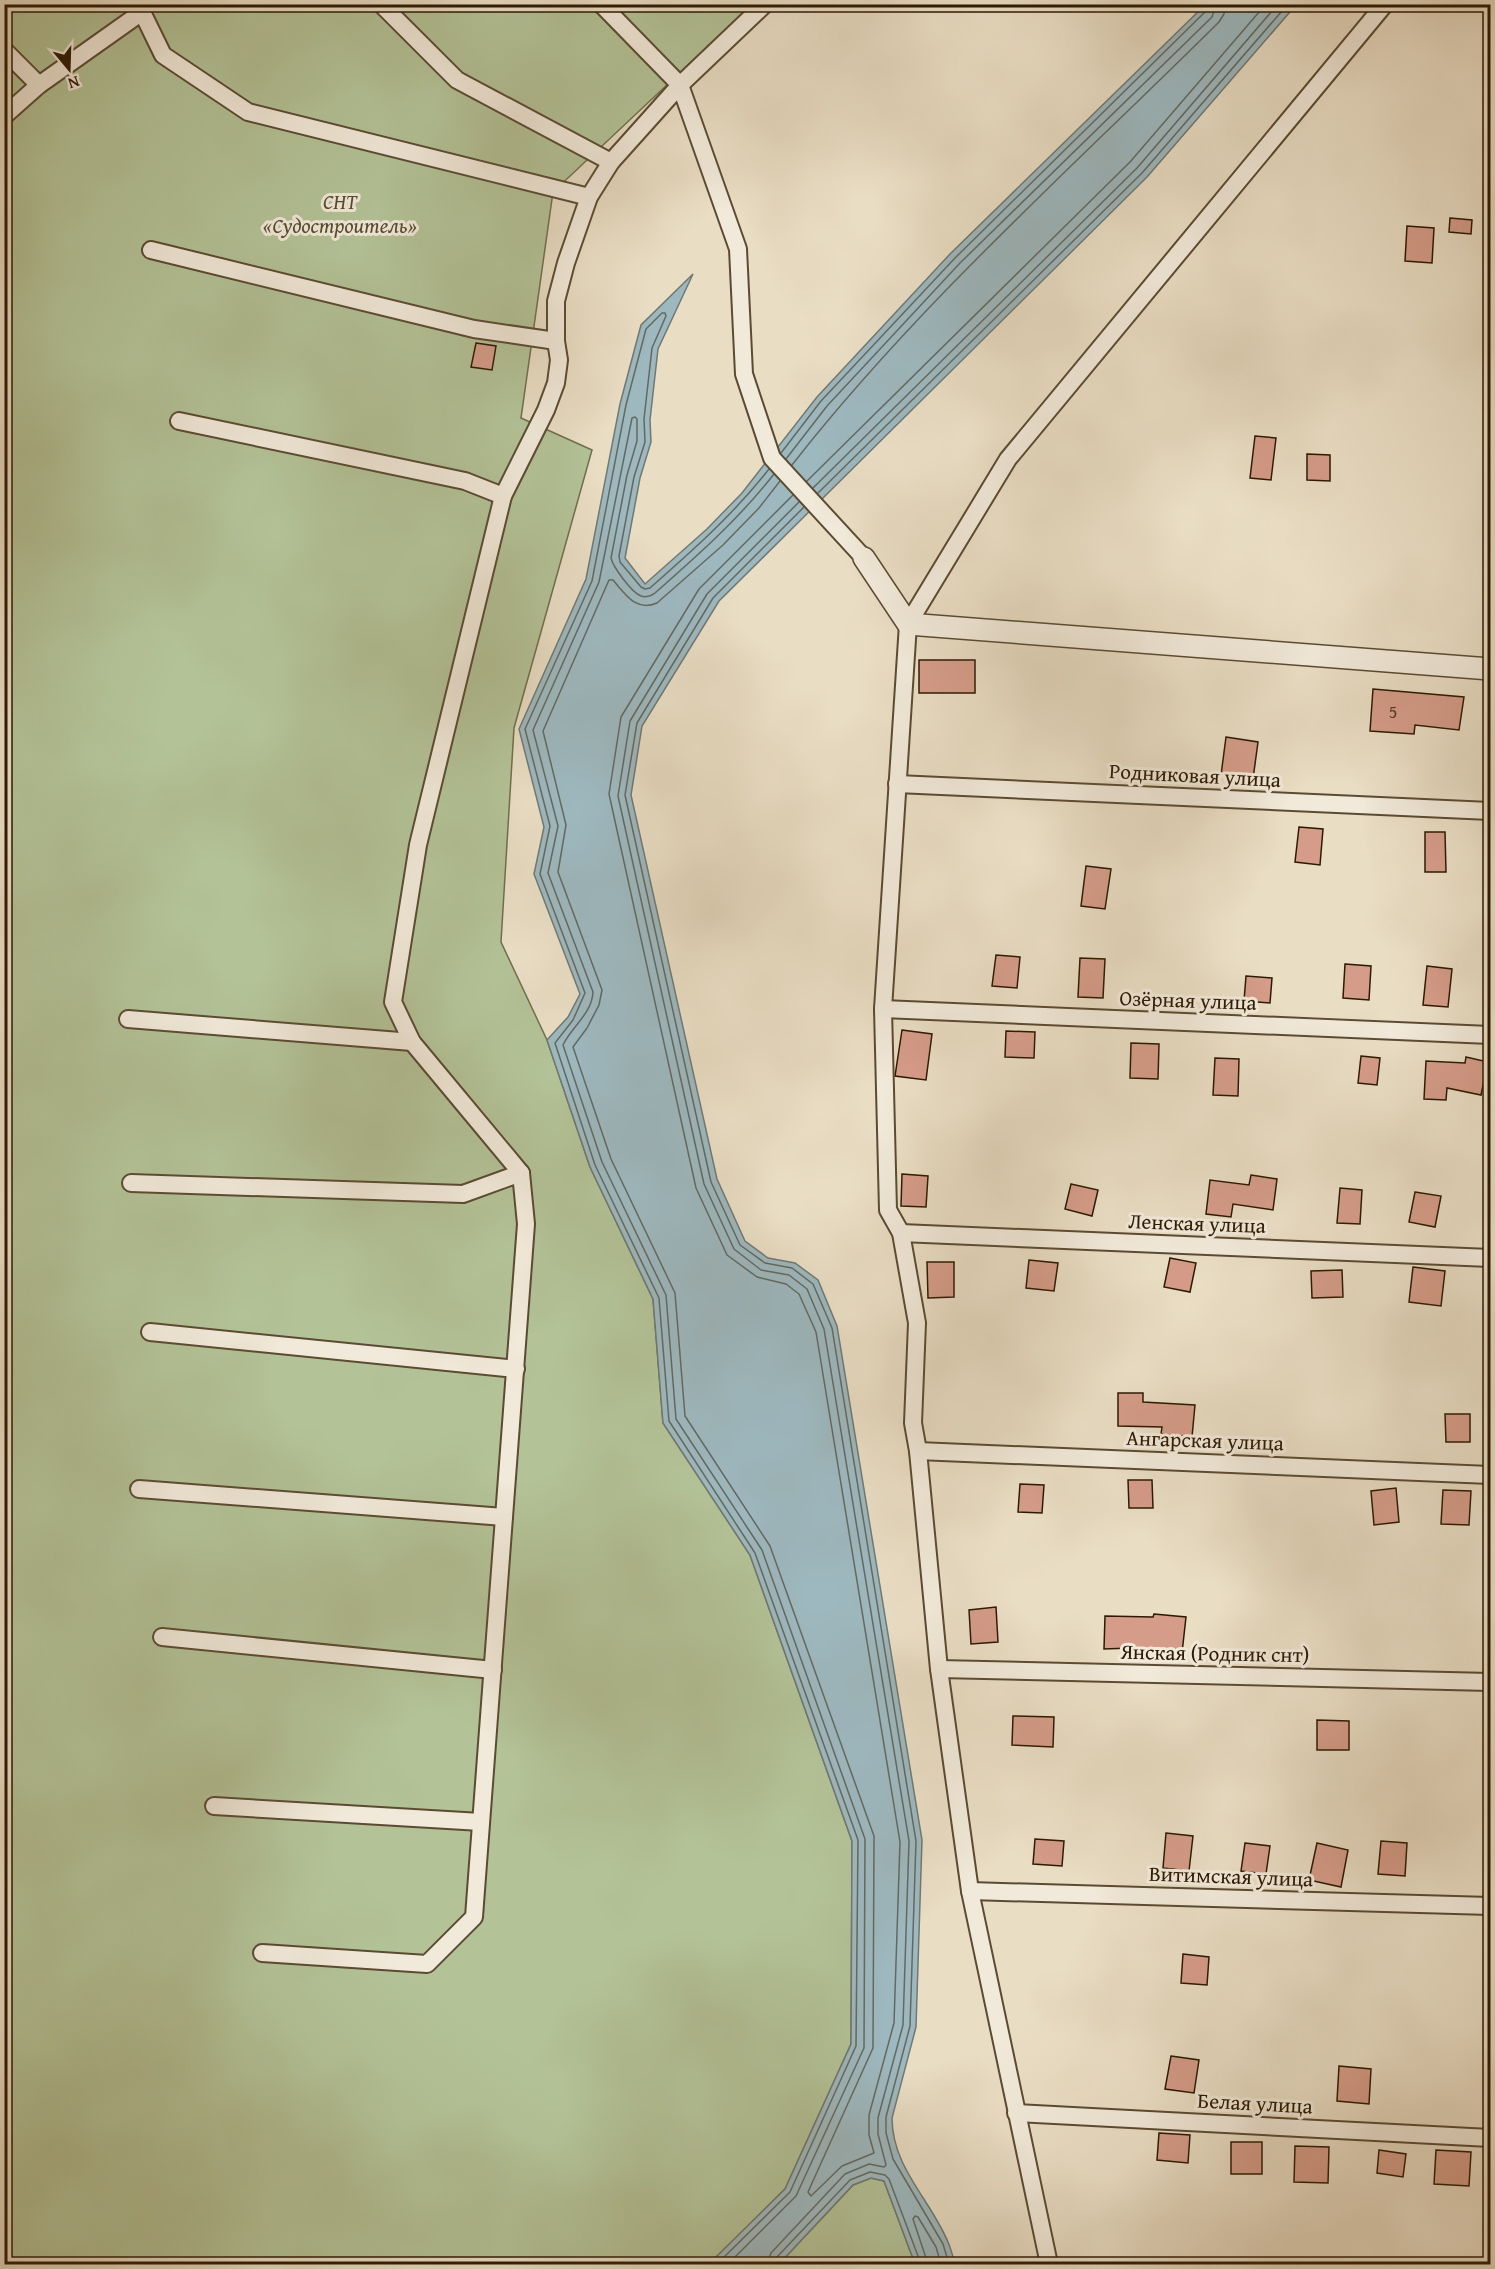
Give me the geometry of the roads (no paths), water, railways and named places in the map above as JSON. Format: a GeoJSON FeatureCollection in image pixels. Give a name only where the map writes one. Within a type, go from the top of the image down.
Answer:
{"type":"FeatureCollection","features":[{"type":"Feature","properties":{"kind":"street"},"geometry":{"type":"LineString","coordinates":[[381,4],[457,80],[611,162]]}},
{"type":"Feature","properties":{"kind":"street"},"geometry":{"type":"LineString","coordinates":[[601,4],[680,85],[738,249],[744,374],[772,458],[864,558],[908,624]]}},
{"type":"Feature","properties":{"kind":"street"},"geometry":{"type":"LineString","coordinates":[[262,1953],[427,1964],[474,1917],[526,1224],[521,1173],[412,1042],[393,1002],[418,845],[503,496],[546,410],[556,383],[559,360],[556,341],[556,301],[560,280],[590,197],[611,162],[680,85],[765,4]]}},
{"type":"Feature","properties":{"kind":"street"},"geometry":{"type":"LineString","coordinates":[[1049,2265],[970,1891],[939,1669],[918,1451],[913,1423],[917,1323],[901,1233],[888,1210],[883,1009],[908,624],[1008,459],[1385,4]]}},
{"type":"Feature","properties":{"kind":"street"},"geometry":{"type":"LineString","coordinates":[[4,116],[39,84],[141,8],[164,55],[248,112],[590,197]]}},
{"type":"Feature","properties":{"kind":"street"},"geometry":{"type":"LineString","coordinates":[[4,50],[39,84]]}},
{"type":"Feature","properties":{"kind":"street"},"geometry":{"type":"LineString","coordinates":[[151,250],[474,328],[556,341]]}},
{"type":"Feature","properties":{"kind":"street"},"geometry":{"type":"LineString","coordinates":[[179,421],[465,481],[503,496]]}},
{"type":"Feature","properties":{"kind":"street"},"geometry":{"type":"LineString","coordinates":[[908,624],[1491,669]]}},
{"type":"Feature","properties":{"kind":"street","name":"Родниковая улица"},"geometry":{"type":"LineString","coordinates":[[897,784],[1491,811]]}},
{"type":"Feature","properties":{"kind":"street","name":"Озёрная улица"},"geometry":{"type":"LineString","coordinates":[[883,1009],[1491,1035]]}},
{"type":"Feature","properties":{"kind":"street"},"geometry":{"type":"LineString","coordinates":[[128,1018],[412,1042]]}},
{"type":"Feature","properties":{"kind":"street"},"geometry":{"type":"LineString","coordinates":[[131,1183],[463,1194],[521,1173]]}},
{"type":"Feature","properties":{"kind":"street","name":"Ленская улица"},"geometry":{"type":"LineString","coordinates":[[901,1233],[1491,1258]]}},
{"type":"Feature","properties":{"kind":"street"},"geometry":{"type":"LineString","coordinates":[[150,1332],[516,1369]]}},
{"type":"Feature","properties":{"kind":"street","name":"Ангарская улица"},"geometry":{"type":"LineString","coordinates":[[918,1451],[1491,1475]]}},
{"type":"Feature","properties":{"kind":"street"},"geometry":{"type":"LineString","coordinates":[[139,1489],[504,1517]]}},
{"type":"Feature","properties":{"kind":"street"},"geometry":{"type":"LineString","coordinates":[[162,1637],[493,1670]]}},
{"type":"Feature","properties":{"kind":"street","name":"Янская (Родник снт)"},"geometry":{"type":"LineString","coordinates":[[939,1669],[1491,1682]]}},
{"type":"Feature","properties":{"kind":"street"},"geometry":{"type":"LineString","coordinates":[[214,1806],[481,1822]]}},
{"type":"Feature","properties":{"kind":"street","name":"Витимская улица"},"geometry":{"type":"LineString","coordinates":[[970,1891],[1491,1906]]}},
{"type":"Feature","properties":{"kind":"street","name":"Белая улица"},"geometry":{"type":"LineString","coordinates":[[1016,2113],[1491,2138]]}},
{"type":"Feature","properties":{"kind":"water"},"geometry":{"type":"Polygon","coordinates":[[[1205,5],[1296,5],[1147,177],[719,601],[642,726],[631,795],[717,1179],[745,1241],[768,1258],[795,1263],[818,1280],[837,1326],[922,1840],[916,2027],[892,2118],[894,2136],[905,2167],[940,2226],[955,2264],[915,2264],[884,2181],[871,2178],[853,2185],[779,2264],[709,2264],[785,2189],[851,2044],[852,1841],[750,1555],[663,1423],[653,1299],[590,1167],[547,1040],[568,1017],[580,994],[534,874],[544,827],[519,729],[586,579],[620,404],[641,325],[693,274],[658,349],[650,420],[651,442],[640,478],[625,558],[645,584],[707,529],[742,493],[817,397],[950,254],[1205,5]]]}},
{"type":"Feature","properties":{"kind":"park label","name":"СНТ «Судостроитель»"},"geometry":{"type":"Point","coordinates":[340,213]}}]}
